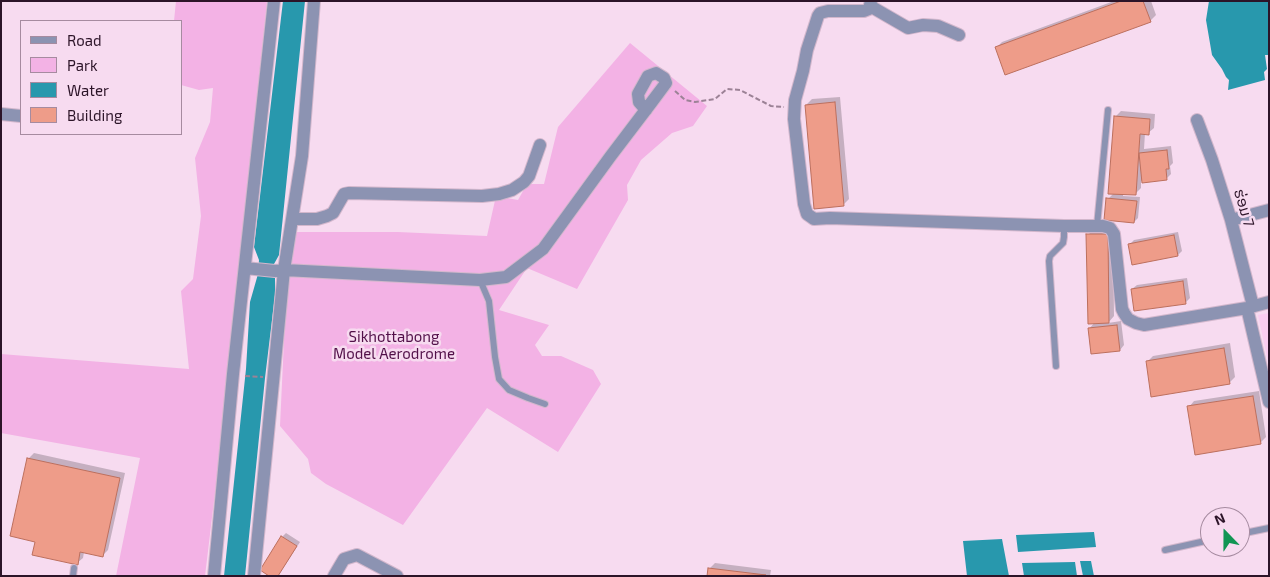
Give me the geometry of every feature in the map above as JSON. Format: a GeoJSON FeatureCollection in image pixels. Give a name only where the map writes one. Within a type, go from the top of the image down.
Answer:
{"type":"FeatureCollection","features":[{"type":"Feature","properties":{"kind":"street"},"geometry":{"type":"LineString","coordinates":[[214,576],[233,374],[250,268],[274,1]]}},
{"type":"Feature","properties":{"kind":"street"},"geometry":{"type":"LineString","coordinates":[[254,576],[279,270],[292,219],[302,156],[314,1]]}},
{"type":"Feature","properties":{"kind":"street"},"geometry":{"type":"LineString","coordinates":[[959,35],[938,26],[923,25],[908,28],[870,4],[864,11],[826,11],[818,16],[807,50],[794,108],[804,204],[807,214],[814,219],[1097,226],[1110,228],[1114,234],[1122,309],[1128,319],[1144,325],[1269,302]]}},
{"type":"Feature","properties":{"kind":"street"},"geometry":{"type":"LineString","coordinates":[[250,268],[480,280],[506,277],[543,249],[610,157],[646,110],[666,83],[664,78],[656,73],[648,76],[638,94],[640,102],[646,110]]}},
{"type":"Feature","properties":{"kind":"street"},"geometry":{"type":"LineString","coordinates":[[1,114],[20,116]]}},
{"type":"Feature","properties":{"kind":"street","name":"ຮ່ອມ 7"},"geometry":{"type":"LineString","coordinates":[[1197,120],[1231,220],[1269,402]]}},
{"type":"Feature","properties":{"kind":"street"},"geometry":{"type":"LineString","coordinates":[[292,219],[316,219],[327,216],[333,213],[344,194],[349,193],[482,196],[499,194],[512,190],[524,182],[529,176],[540,146]]}},
{"type":"Feature","properties":{"kind":"street"},"geometry":{"type":"LineString","coordinates":[[1231,220],[1269,210]]}},
{"type":"Feature","properties":{"kind":"street"},"geometry":{"type":"LineString","coordinates":[[334,576],[344,559],[356,555],[397,576]]}},
{"type":"Feature","properties":{"kind":"lane"},"geometry":{"type":"LineString","coordinates":[[1097,226],[1108,110]]}},
{"type":"Feature","properties":{"kind":"lane"},"geometry":{"type":"LineString","coordinates":[[1056,366],[1049,261],[1050,256],[1063,243],[1064,226]]}},
{"type":"Feature","properties":{"kind":"lane"},"geometry":{"type":"LineString","coordinates":[[480,280],[489,300],[499,378],[510,390],[545,404]]}},
{"type":"Feature","properties":{"kind":"lane"},"geometry":{"type":"LineString","coordinates":[[1250,532],[1269,528]]}},
{"type":"Feature","properties":{"kind":"lane"},"geometry":{"type":"LineString","coordinates":[[1165,550],[1200,542]]}},
{"type":"Feature","properties":{"kind":"lane"},"geometry":{"type":"LineString","coordinates":[[73,576],[74,568]]}},
{"type":"Feature","properties":{"kind":"path"},"geometry":{"type":"LineString","coordinates":[[666,83],[685,100],[694,102],[715,99],[727,89],[740,90],[771,106],[794,108]]}},
{"type":"Feature","properties":{"kind":"path"},"geometry":{"type":"LineString","coordinates":[[241,375],[265,378]]}},
{"type":"Feature","properties":{"kind":"shaded area"},"geometry":{"type":"Polygon","coordinates":[[[1269,313],[1269,366],[1258,315],[1269,313]]]}},
{"type":"Feature","properties":{"kind":"green space"},"geometry":{"type":"Polygon","coordinates":[[[176,1],[267,1],[222,434],[205,576],[116,576],[140,458],[1,433],[1,354],[189,369],[181,291],[193,279],[201,216],[195,158],[210,122],[213,88],[199,90],[182,85],[182,20],[174,20],[176,1]]]}},
{"type":"Feature","properties":{"kind":"green space","name":"Sikhottabong Model Aerodrome"},"geometry":{"type":"Polygon","coordinates":[[[630,43],[707,106],[693,126],[672,133],[641,160],[627,185],[628,200],[577,289],[527,268],[499,310],[549,325],[535,345],[542,356],[561,356],[593,370],[601,384],[558,452],[487,408],[403,525],[326,484],[311,473],[308,459],[280,426],[289,232],[398,232],[487,236],[496,196],[518,200],[527,184],[544,184],[558,127],[630,43]]]}},
{"type":"Feature","properties":{"kind":"water"},"geometry":{"type":"Polygon","coordinates":[[[283,1],[305,1],[279,255],[274,264],[275,295],[245,576],[224,576],[246,369],[250,302],[258,274],[259,260],[254,247],[283,1]]]}},
{"type":"Feature","properties":{"kind":"water"},"geometry":{"type":"Polygon","coordinates":[[[1209,1],[1269,1],[1269,55],[1265,55],[1267,69],[1264,72],[1265,80],[1228,90],[1229,80],[1212,55],[1206,20],[1209,1]]]}},
{"type":"Feature","properties":{"kind":"water"},"geometry":{"type":"Polygon","coordinates":[[[1094,532],[1096,547],[1018,552],[1016,535],[1094,532]]]}},
{"type":"Feature","properties":{"kind":"water"},"geometry":{"type":"Polygon","coordinates":[[[1002,539],[1009,576],[967,576],[963,541],[1002,539]]]}},
{"type":"Feature","properties":{"kind":"water"},"geometry":{"type":"Polygon","coordinates":[[[1080,561],[1091,561],[1094,576],[1083,576],[1080,561]]]}},
{"type":"Feature","properties":{"kind":"water"},"geometry":{"type":"Polygon","coordinates":[[[1075,562],[1077,576],[1024,576],[1022,563],[1075,562]]]}},
{"type":"Feature","properties":{"kind":"building"},"geometry":{"type":"Polygon","coordinates":[[[1121,1],[1143,1],[1151,22],[1005,75],[995,47],[1121,1]]]}},
{"type":"Feature","properties":{"kind":"building"},"geometry":{"type":"Polygon","coordinates":[[[835,102],[844,206],[814,209],[805,105],[835,102]]]}},
{"type":"Feature","properties":{"kind":"building"},"geometry":{"type":"Polygon","coordinates":[[[1114,116],[1150,119],[1149,135],[1140,134],[1136,195],[1108,194],[1114,116]]]}},
{"type":"Feature","properties":{"kind":"building"},"geometry":{"type":"Polygon","coordinates":[[[1167,150],[1169,169],[1166,169],[1167,180],[1142,183],[1139,153],[1167,150]]]}},
{"type":"Feature","properties":{"kind":"building"},"geometry":{"type":"Polygon","coordinates":[[[1106,198],[1137,201],[1134,223],[1104,220],[1106,198]]]}},
{"type":"Feature","properties":{"kind":"building"},"geometry":{"type":"Polygon","coordinates":[[[1086,234],[1108,234],[1109,323],[1088,324],[1086,234]]]}},
{"type":"Feature","properties":{"kind":"building"},"geometry":{"type":"Polygon","coordinates":[[[1174,235],[1178,256],[1132,265],[1128,244],[1174,235]]]}},
{"type":"Feature","properties":{"kind":"building"},"geometry":{"type":"Polygon","coordinates":[[[1183,281],[1186,304],[1134,311],[1131,289],[1183,281]]]}},
{"type":"Feature","properties":{"kind":"building"},"geometry":{"type":"Polygon","coordinates":[[[1117,325],[1120,351],[1091,354],[1088,328],[1117,325]]]}},
{"type":"Feature","properties":{"kind":"building"},"geometry":{"type":"Polygon","coordinates":[[[1224,348],[1230,384],[1151,397],[1146,361],[1224,348]]]}},
{"type":"Feature","properties":{"kind":"building"},"geometry":{"type":"Polygon","coordinates":[[[1253,396],[1261,444],[1195,455],[1187,406],[1253,396]]]}},
{"type":"Feature","properties":{"kind":"building"},"geometry":{"type":"Polygon","coordinates":[[[27,458],[120,478],[103,557],[80,552],[78,565],[32,555],[35,542],[10,536],[27,458]]]}},
{"type":"Feature","properties":{"kind":"building"},"geometry":{"type":"Polygon","coordinates":[[[281,536],[297,546],[278,576],[269,576],[260,570],[281,536]]]}},
{"type":"Feature","properties":{"kind":"building"},"geometry":{"type":"Polygon","coordinates":[[[708,568],[766,575],[707,576],[708,568]]]}}]}
